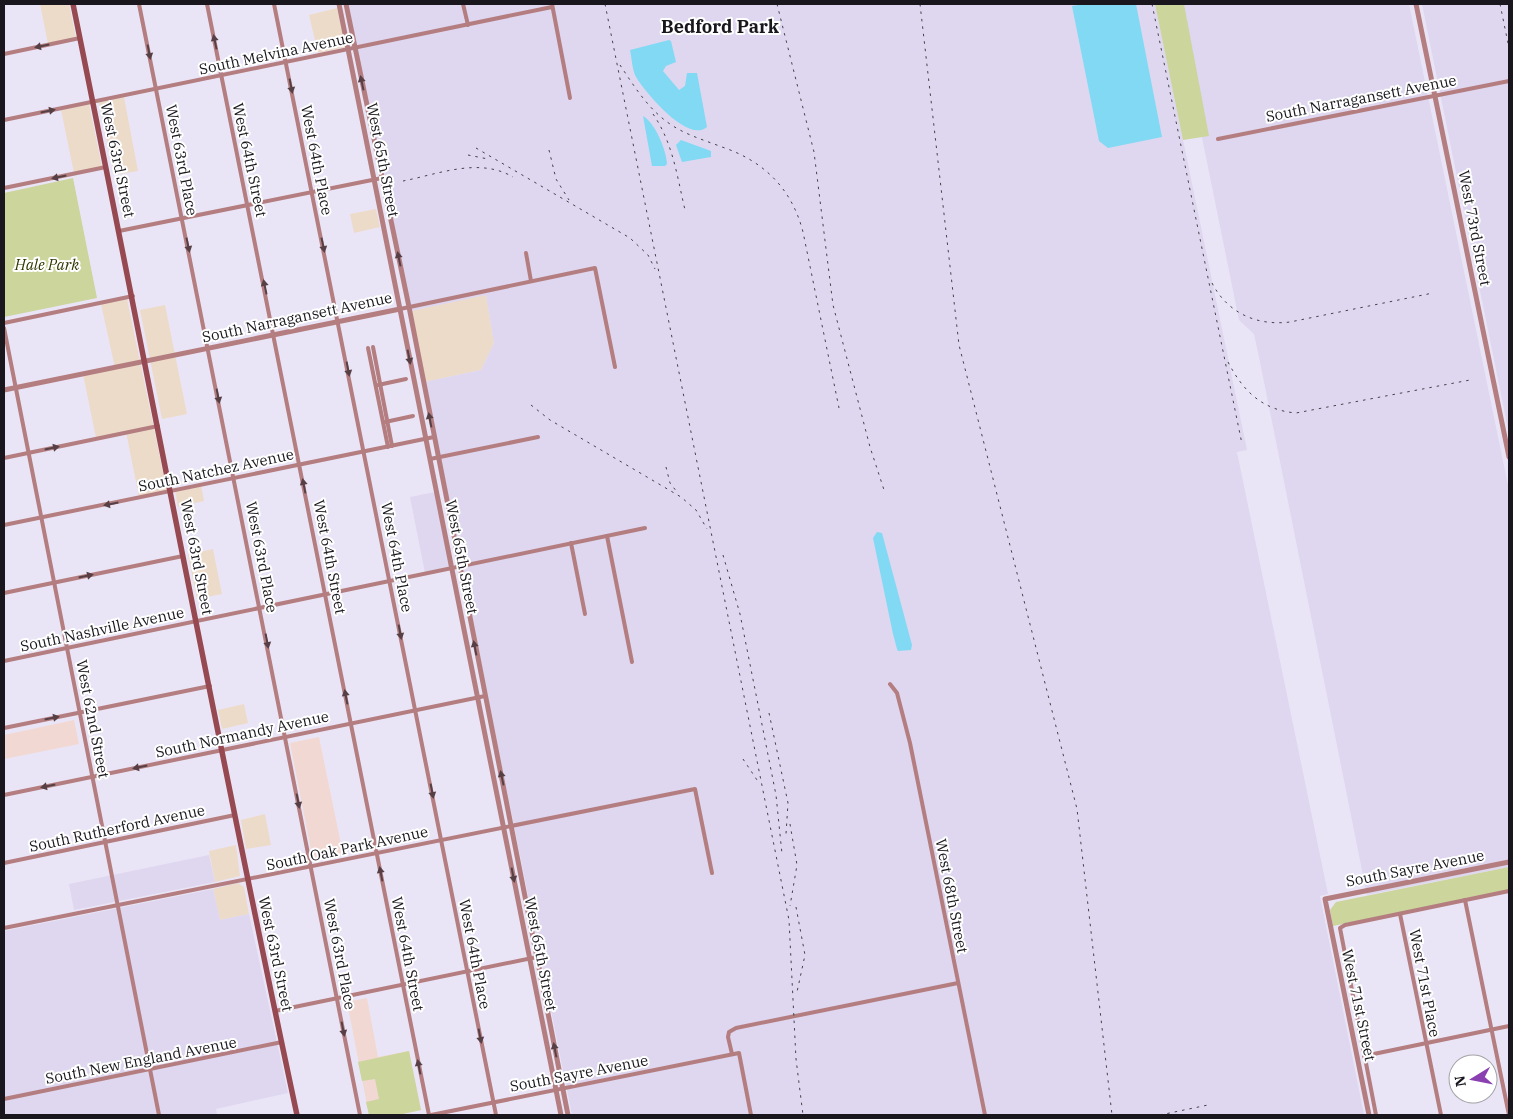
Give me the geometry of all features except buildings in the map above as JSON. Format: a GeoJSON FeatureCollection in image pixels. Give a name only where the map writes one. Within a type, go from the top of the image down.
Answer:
{"type":"FeatureCollection","features":[{"type":"Feature","properties":{"kind":"main road","name":"West 63rd Street"},"geometry":{"type":"LineString","coordinates":[[73,4],[297,1115]]}},
{"type":"Feature","properties":{"kind":"street","name":"West 63rd Place"},"geometry":{"type":"LineString","coordinates":[[139,4],[209,348],[360,1115]]}},
{"type":"Feature","properties":{"kind":"street","name":"West 64th Street"},"geometry":{"type":"LineString","coordinates":[[207,4],[430,1115]]}},
{"type":"Feature","properties":{"kind":"street","name":"West 64th Place"},"geometry":{"type":"LineString","coordinates":[[274,4],[339,321],[496,1115]]}},
{"type":"Feature","properties":{"kind":"street","name":"West 65th Street"},"geometry":{"type":"LineString","coordinates":[[339,4],[561,1115]]}},
{"type":"Feature","properties":{"kind":"street","name":"West 65th Street"},"geometry":{"type":"LineString","coordinates":[[346,4],[409,307],[568,1115]]}},
{"type":"Feature","properties":{"kind":"street"},"geometry":{"type":"LineString","coordinates":[[463,4],[468,25]]}},
{"type":"Feature","properties":{"kind":"street","name":"West 73rd Street"},"geometry":{"type":"LineString","coordinates":[[1416,4],[1509,457]]}},
{"type":"Feature","properties":{"kind":"street"},"geometry":{"type":"LineString","coordinates":[[552,6],[570,98]]}},
{"type":"Feature","properties":{"kind":"street","name":"South Melvina Avenue"},"geometry":{"type":"LineString","coordinates":[[4,120],[348,50],[552,6]]}},
{"type":"Feature","properties":{"kind":"street"},"geometry":{"type":"LineString","coordinates":[[4,54],[80,38]]}},
{"type":"Feature","properties":{"kind":"street","name":"South Narragansett Avenue"},"geometry":{"type":"LineString","coordinates":[[1218,139],[1509,81]]}},
{"type":"Feature","properties":{"kind":"street"},"geometry":{"type":"LineString","coordinates":[[4,188],[106,167]]}},
{"type":"Feature","properties":{"kind":"street"},"geometry":{"type":"LineString","coordinates":[[120,232],[382,178]]}},
{"type":"Feature","properties":{"kind":"street"},"geometry":{"type":"LineString","coordinates":[[526,253],[531,281]]}},
{"type":"Feature","properties":{"kind":"street","name":"South Narragansett Avenue"},"geometry":{"type":"LineString","coordinates":[[4,390],[595,268],[615,367]]}},
{"type":"Feature","properties":{"kind":"street"},"geometry":{"type":"LineString","coordinates":[[4,323],[133,296]]}},
{"type":"Feature","properties":{"kind":"street","name":"West 62nd Street"},"geometry":{"type":"LineString","coordinates":[[4,328],[159,1115]]}},
{"type":"Feature","properties":{"kind":"street"},"geometry":{"type":"LineString","coordinates":[[370,348],[390,446]]}},
{"type":"Feature","properties":{"kind":"street"},"geometry":{"type":"LineString","coordinates":[[378,385],[406,379]]}},
{"type":"Feature","properties":{"kind":"street"},"geometry":{"type":"LineString","coordinates":[[385,422],[414,416]]}},
{"type":"Feature","properties":{"kind":"street"},"geometry":{"type":"LineString","coordinates":[[4,458],[159,426]]}},
{"type":"Feature","properties":{"kind":"street","name":"South Natchez Avenue"},"geometry":{"type":"LineString","coordinates":[[4,525],[434,437]]}},
{"type":"Feature","properties":{"kind":"street"},"geometry":{"type":"LineString","coordinates":[[430,459],[538,437]]}},
{"type":"Feature","properties":{"kind":"street","name":"South Nashville Avenue"},"geometry":{"type":"LineString","coordinates":[[4,660],[645,528]]}},
{"type":"Feature","properties":{"kind":"street"},"geometry":{"type":"LineString","coordinates":[[607,536],[632,662]]}},
{"type":"Feature","properties":{"kind":"street"},"geometry":{"type":"LineString","coordinates":[[571,543],[585,614]]}},
{"type":"Feature","properties":{"kind":"street"},"geometry":{"type":"LineString","coordinates":[[4,593],[184,556]]}},
{"type":"Feature","properties":{"kind":"street","name":"West 68th Street"},"geometry":{"type":"LineString","coordinates":[[890,684],[897,694],[909,740],[985,1115]]}},
{"type":"Feature","properties":{"kind":"street"},"geometry":{"type":"LineString","coordinates":[[4,728],[210,686]]}},
{"type":"Feature","properties":{"kind":"street","name":"South Normandy Avenue"},"geometry":{"type":"LineString","coordinates":[[4,795],[485,696]]}},
{"type":"Feature","properties":{"kind":"street","name":"South Oak Park Avenue"},"geometry":{"type":"LineString","coordinates":[[4,928],[695,789],[712,873]]}},
{"type":"Feature","properties":{"kind":"street","name":"South Rutherford Avenue"},"geometry":{"type":"LineString","coordinates":[[4,863],[235,815]]}},
{"type":"Feature","properties":{"kind":"street","name":"South Sayre Avenue"},"geometry":{"type":"LineString","coordinates":[[1325,899],[1509,862]]}},
{"type":"Feature","properties":{"kind":"street"},"geometry":{"type":"LineString","coordinates":[[1400,914],[1509,891]]}},
{"type":"Feature","properties":{"kind":"street","name":"West 71st Street"},"geometry":{"type":"LineString","coordinates":[[1325,899],[1370,1115]]}},
{"type":"Feature","properties":{"kind":"street"},"geometry":{"type":"LineString","coordinates":[[1465,900],[1509,1115]]}},
{"type":"Feature","properties":{"kind":"street","name":"West 71st Street"},"geometry":{"type":"LineString","coordinates":[[1376,1115],[1340,928],[1345,925],[1400,914]]}},
{"type":"Feature","properties":{"kind":"street","name":"West 71st Place"},"geometry":{"type":"LineString","coordinates":[[1400,914],[1441,1115]]}},
{"type":"Feature","properties":{"kind":"street"},"geometry":{"type":"LineString","coordinates":[[275,1011],[537,957]]}},
{"type":"Feature","properties":{"kind":"street"},"geometry":{"type":"LineString","coordinates":[[732,1054],[728,1037],[732,1029],[958,983]]}},
{"type":"Feature","properties":{"kind":"street"},"geometry":{"type":"LineString","coordinates":[[1364,1056],[1509,1026]]}},
{"type":"Feature","properties":{"kind":"street","name":"South New England Avenue"},"geometry":{"type":"LineString","coordinates":[[4,1099],[282,1042]]}},
{"type":"Feature","properties":{"kind":"street","name":"South Sayre Avenue"},"geometry":{"type":"LineString","coordinates":[[430,1115],[739,1053],[751,1115]]}},
{"type":"Feature","properties":{"kind":"shaded area"},"geometry":{"type":"Polygon","coordinates":[[[40,4],[69,4],[76,38],[48,44],[40,4]]]}},
{"type":"Feature","properties":{"kind":"shaded area"},"geometry":{"type":"Polygon","coordinates":[[[348,4],[1155,4],[1247,450],[1237,452],[1328,894],[1320,896],[1364,1115],[572,1115],[425,382],[481,370],[494,343],[486,295],[411,311],[348,4]]]}},
{"type":"Feature","properties":{"kind":"shaded area"},"geometry":{"type":"Polygon","coordinates":[[[1175,4],[1409,4],[1509,490],[1509,867],[1367,895],[1259,357],[1254,334],[1239,320],[1175,4]]]}},
{"type":"Feature","properties":{"kind":"shaded area"},"geometry":{"type":"Polygon","coordinates":[[[1422,4],[1509,4],[1509,434],[1422,4]]]}},
{"type":"Feature","properties":{"kind":"shaded area"},"geometry":{"type":"Polygon","coordinates":[[[337,8],[346,47],[318,53],[309,15],[337,8]]]}},
{"type":"Feature","properties":{"kind":"shaded area"},"geometry":{"type":"Polygon","coordinates":[[[124,97],[138,171],[114,175],[99,102],[124,97]]]}},
{"type":"Feature","properties":{"kind":"shaded area"},"geometry":{"type":"Polygon","coordinates":[[[89,104],[102,167],[74,173],[61,110],[89,104]]]}},
{"type":"Feature","properties":{"kind":"shaded area"},"geometry":{"type":"Polygon","coordinates":[[[376,209],[380,227],[354,233],[350,214],[376,209]]]}},
{"type":"Feature","properties":{"kind":"shaded area"},"geometry":{"type":"Polygon","coordinates":[[[486,294],[494,343],[481,370],[425,382],[411,311],[486,294]]]}},
{"type":"Feature","properties":{"kind":"shaded area"},"geometry":{"type":"Polygon","coordinates":[[[127,299],[167,491],[139,497],[126,432],[96,438],[83,374],[115,368],[101,304],[127,299]]]}},
{"type":"Feature","properties":{"kind":"shaded area"},"geometry":{"type":"Polygon","coordinates":[[[165,305],[187,414],[162,419],[140,310],[165,305]]]}},
{"type":"Feature","properties":{"kind":"shaded area"},"geometry":{"type":"Polygon","coordinates":[[[201,485],[204,501],[178,507],[175,491],[201,485]]]}},
{"type":"Feature","properties":{"kind":"shaded area"},"geometry":{"type":"Polygon","coordinates":[[[435,492],[450,567],[425,573],[410,497],[435,492]]]}},
{"type":"Feature","properties":{"kind":"shaded area"},"geometry":{"type":"Polygon","coordinates":[[[213,549],[222,594],[197,599],[188,555],[213,549]]]}},
{"type":"Feature","properties":{"kind":"shaded area"},"geometry":{"type":"Polygon","coordinates":[[[244,704],[248,723],[222,729],[218,710],[244,704]]]}},
{"type":"Feature","properties":{"kind":"shaded area"},"geometry":{"type":"Polygon","coordinates":[[[74,720],[79,744],[4,759],[4,735],[74,720]]]}},
{"type":"Feature","properties":{"kind":"shaded area"},"geometry":{"type":"Polygon","coordinates":[[[319,737],[343,854],[313,860],[290,743],[319,737]]]}},
{"type":"Feature","properties":{"kind":"shaded area"},"geometry":{"type":"Polygon","coordinates":[[[265,814],[271,845],[246,849],[241,820],[265,814]]]}},
{"type":"Feature","properties":{"kind":"shaded area"},"geometry":{"type":"Polygon","coordinates":[[[236,845],[240,876],[215,882],[209,851],[236,845]]]}},
{"type":"Feature","properties":{"kind":"shaded area"},"geometry":{"type":"Polygon","coordinates":[[[209,855],[215,882],[74,910],[69,884],[209,855]]]}},
{"type":"Feature","properties":{"kind":"shaded area"},"geometry":{"type":"Polygon","coordinates":[[[238,883],[244,887],[249,914],[220,920],[213,889],[238,883]]]}},
{"type":"Feature","properties":{"kind":"shaded area"},"geometry":{"type":"Polygon","coordinates":[[[213,889],[220,920],[249,914],[288,1093],[216,1109],[217,1115],[4,1115],[4,931],[213,889]]]}},
{"type":"Feature","properties":{"kind":"shaded area"},"geometry":{"type":"Polygon","coordinates":[[[367,998],[378,1057],[409,1051],[421,1110],[398,1115],[369,1115],[347,1002],[367,998]]]}},
{"type":"Feature","properties":{"kind":"green space"},"geometry":{"type":"Polygon","coordinates":[[[1155,4],[1184,4],[1209,136],[1183,140],[1155,4]]]}},
{"type":"Feature","properties":{"kind":"green space","name":"Hale Park"},"geometry":{"type":"Polygon","coordinates":[[[73,178],[97,298],[4,317],[4,193],[73,178]]]}},
{"type":"Feature","properties":{"kind":"green space"},"geometry":{"type":"Polygon","coordinates":[[[1509,867],[1509,890],[1333,926],[1330,910],[1336,902],[1509,867]]]}},
{"type":"Feature","properties":{"kind":"green space"},"geometry":{"type":"Polygon","coordinates":[[[409,1051],[421,1110],[398,1115],[369,1115],[366,1102],[379,1099],[375,1079],[362,1081],[358,1062],[409,1051]]]}},
{"type":"Feature","properties":{"kind":"water"},"geometry":{"type":"Polygon","coordinates":[[[1084,4],[1136,4],[1162,137],[1108,148],[1099,141],[1072,6],[1084,4]]]}},
{"type":"Feature","properties":{"kind":"water"},"geometry":{"type":"Polygon","coordinates":[[[671,41],[676,62],[666,66],[663,71],[679,90],[685,86],[687,73],[697,73],[707,127],[699,130],[679,123],[657,104],[636,77],[630,50],[671,41]]]}},
{"type":"Feature","properties":{"kind":"water"},"geometry":{"type":"Polygon","coordinates":[[[643,116],[652,124],[659,137],[666,158],[667,164],[665,166],[652,166],[643,116]]]}},
{"type":"Feature","properties":{"kind":"water"},"geometry":{"type":"Polygon","coordinates":[[[681,140],[711,151],[711,157],[682,162],[676,145],[681,140]]]}},
{"type":"Feature","properties":{"kind":"water"},"geometry":{"type":"Polygon","coordinates":[[[877,532],[882,533],[912,645],[911,650],[898,651],[897,649],[873,538],[877,532]]]}},
{"type":"Feature","properties":{"kind":"railway"},"geometry":{"type":"LineString","coordinates":[[605,4],[789,920],[796,1059],[803,1115]]}},
{"type":"Feature","properties":{"kind":"railway"},"geometry":{"type":"LineString","coordinates":[[777,4],[814,152],[833,305],[870,447],[885,493]]}},
{"type":"Feature","properties":{"kind":"railway"},"geometry":{"type":"LineString","coordinates":[[920,4],[959,345],[1077,809],[1112,1115]]}},
{"type":"Feature","properties":{"kind":"railway"},"geometry":{"type":"LineString","coordinates":[[1152,4],[1242,444]]}},
{"type":"Feature","properties":{"kind":"railway"},"geometry":{"type":"LineString","coordinates":[[1500,4],[1509,48]]}},
{"type":"Feature","properties":{"kind":"railway"},"geometry":{"type":"LineString","coordinates":[[620,65],[642,97],[662,118],[682,131],[751,160],[784,190],[792,203],[803,232],[839,408]]}},
{"type":"Feature","properties":{"kind":"railway"},"geometry":{"type":"LineString","coordinates":[[653,114],[670,148],[685,210]]}},
{"type":"Feature","properties":{"kind":"railway"},"geometry":{"type":"LineString","coordinates":[[476,148],[630,238],[648,255],[655,269]]}},
{"type":"Feature","properties":{"kind":"railway"},"geometry":{"type":"LineString","coordinates":[[549,150],[556,179],[569,200]]}},
{"type":"Feature","properties":{"kind":"railway"},"geometry":{"type":"LineString","coordinates":[[468,155],[488,159]]}},
{"type":"Feature","properties":{"kind":"railway"},"geometry":{"type":"LineString","coordinates":[[403,181],[445,171],[473,168],[487,168],[513,177]]}},
{"type":"Feature","properties":{"kind":"railway"},"geometry":{"type":"LineString","coordinates":[[1212,283],[1226,303],[1235,310],[1255,320],[1278,323],[1433,293]]}},
{"type":"Feature","properties":{"kind":"railway"},"geometry":{"type":"LineString","coordinates":[[1228,362],[1240,382],[1255,397],[1273,408],[1296,413],[1470,380]]}},
{"type":"Feature","properties":{"kind":"railway"},"geometry":{"type":"LineString","coordinates":[[531,405],[550,420],[681,497],[696,510],[707,529]]}},
{"type":"Feature","properties":{"kind":"railway"},"geometry":{"type":"LineString","coordinates":[[666,467],[670,483],[677,492]]}},
{"type":"Feature","properties":{"kind":"railway"},"geometry":{"type":"LineString","coordinates":[[723,555],[740,614],[776,795],[782,854]]}},
{"type":"Feature","properties":{"kind":"railway"},"geometry":{"type":"LineString","coordinates":[[769,713],[788,803],[786,834]]}},
{"type":"Feature","properties":{"kind":"railway"},"geometry":{"type":"LineString","coordinates":[[743,759],[759,783]]}},
{"type":"Feature","properties":{"kind":"railway"},"geometry":{"type":"LineString","coordinates":[[790,824],[797,865],[790,906]]}},
{"type":"Feature","properties":{"kind":"railway"},"geometry":{"type":"LineString","coordinates":[[796,907],[805,955],[797,992]]}},
{"type":"Feature","properties":{"kind":"railway"},"geometry":{"type":"LineString","coordinates":[[1160,1115],[1208,1105]]}},
{"type":"Feature","properties":{"kind":"district","name":"Bedford Park"},"geometry":{"type":"Point","coordinates":[720,26]}}]}
